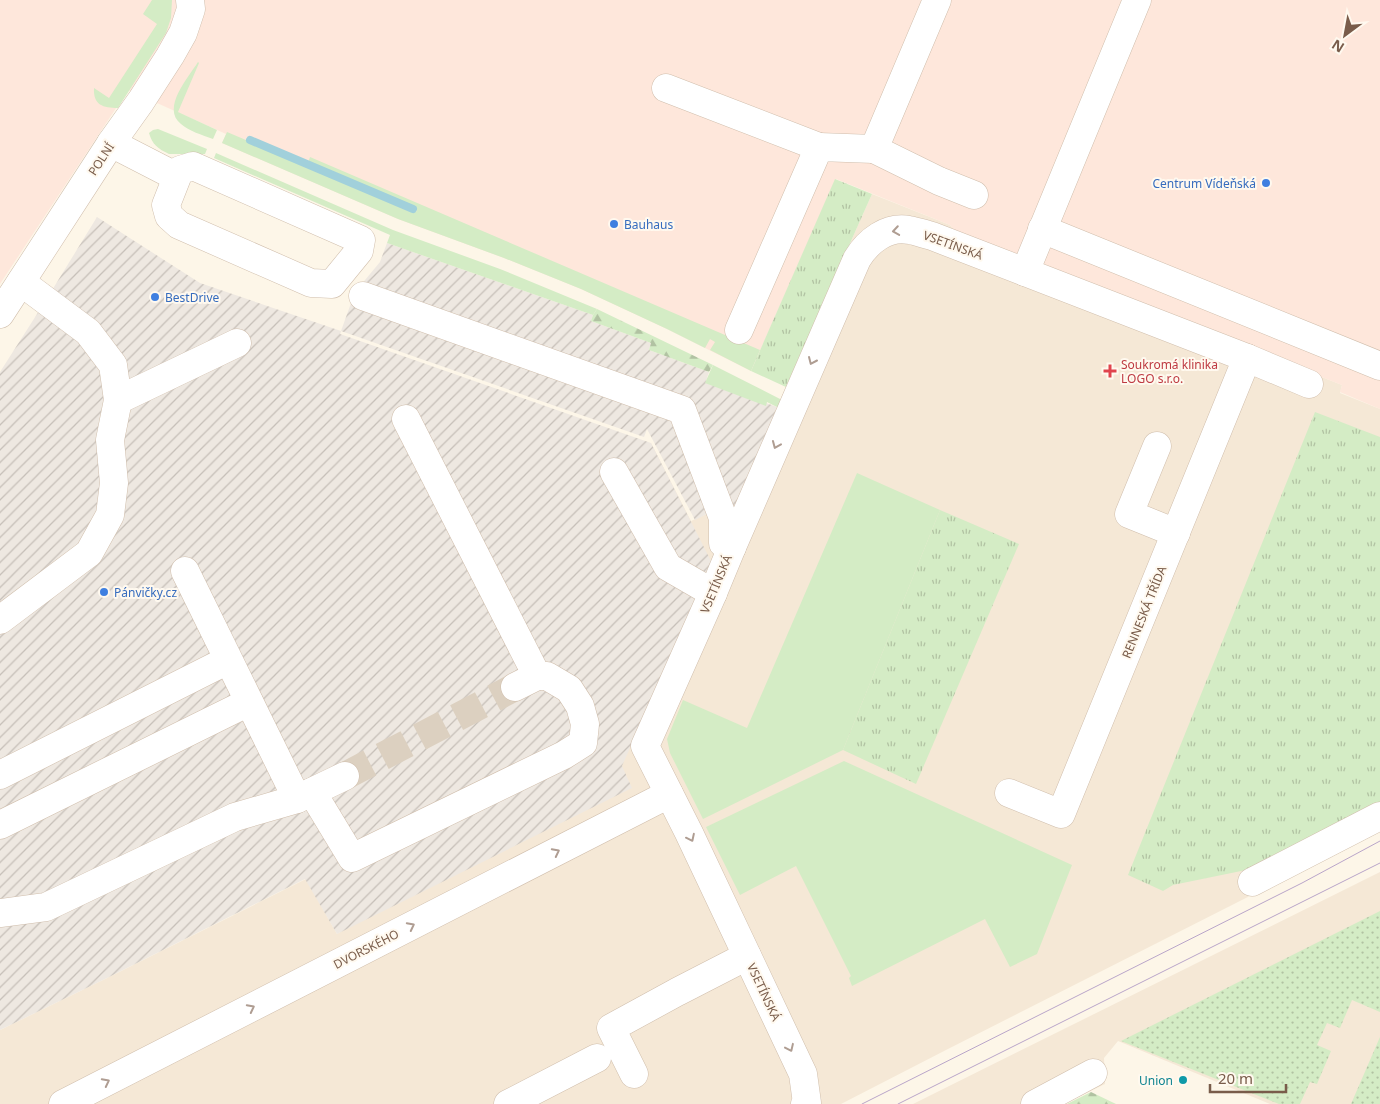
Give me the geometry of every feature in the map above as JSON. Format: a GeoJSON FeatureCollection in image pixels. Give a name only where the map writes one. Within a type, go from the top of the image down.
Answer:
{"type":"FeatureCollection","features":[{"type":"Feature","properties":{"kind":"street","name":"POLNÍ"},"geometry":{"type":"LineString","coordinates":[[0,314],[111,143],[141,101],[183,33],[191,9],[190,0]]}},
{"type":"Feature","properties":{"kind":"street"},"geometry":{"type":"LineString","coordinates":[[874,149],[937,0]]}},
{"type":"Feature","properties":{"kind":"street"},"geometry":{"type":"LineString","coordinates":[[1025,272],[1137,0]]}},
{"type":"Feature","properties":{"kind":"street"},"geometry":{"type":"LineString","coordinates":[[666,88],[819,147],[874,149],[939,181],[974,195]]}},
{"type":"Feature","properties":{"kind":"street"},"geometry":{"type":"LineString","coordinates":[[111,143],[178,178]]}},
{"type":"Feature","properties":{"kind":"street"},"geometry":{"type":"LineString","coordinates":[[739,330],[819,147]]}},
{"type":"Feature","properties":{"kind":"street"},"geometry":{"type":"LineString","coordinates":[[193,166],[361,240],[359,251],[332,284],[311,283],[179,225],[168,216],[166,205],[178,178],[180,170],[193,166]]}},
{"type":"Feature","properties":{"kind":"street"},"geometry":{"type":"LineString","coordinates":[[1042,229],[1380,366]]}},
{"type":"Feature","properties":{"kind":"street","name":"VSETÍNSKÁ"},"geometry":{"type":"LineString","coordinates":[[805,1104],[807,1103],[803,1074],[689,833],[645,746],[857,258],[864,248],[873,240],[896,230],[907,230],[932,236],[1247,358],[1309,384]]}},
{"type":"Feature","properties":{"kind":"street"},"geometry":{"type":"LineString","coordinates":[[0,620],[89,554],[110,515],[114,482],[110,440],[118,400],[113,364],[88,332],[21,282]]}},
{"type":"Feature","properties":{"kind":"street"},"geometry":{"type":"LineString","coordinates":[[363,296],[682,410],[723,518],[723,543],[732,547]]}},
{"type":"Feature","properties":{"kind":"street"},"geometry":{"type":"LineString","coordinates":[[118,400],[238,343]]}},
{"type":"Feature","properties":{"kind":"street","name":"RENNESKÁ TŘÍDA"},"geometry":{"type":"LineString","coordinates":[[1009,793],[1061,814],[1247,358]]}},
{"type":"Feature","properties":{"kind":"street"},"geometry":{"type":"LineString","coordinates":[[185,571],[249,702],[304,796],[352,858],[564,755],[582,743],[585,724],[580,706],[569,689],[547,676],[526,681],[406,419]]}},
{"type":"Feature","properties":{"kind":"street"},"geometry":{"type":"LineString","coordinates":[[1157,446],[1129,514],[1176,533]]}},
{"type":"Feature","properties":{"kind":"street"},"geometry":{"type":"LineString","coordinates":[[614,472],[668,567],[713,593]]}},
{"type":"Feature","properties":{"kind":"street"},"geometry":{"type":"LineString","coordinates":[[0,775],[228,660]]}},
{"type":"Feature","properties":{"kind":"street"},"geometry":{"type":"LineString","coordinates":[[0,825],[249,702]]}},
{"type":"Feature","properties":{"kind":"street"},"geometry":{"type":"LineString","coordinates":[[0,913],[46,907],[236,817],[304,796],[345,776]]}},
{"type":"Feature","properties":{"kind":"street","name":"DVORSKÉHO"},"geometry":{"type":"LineString","coordinates":[[63,1104],[669,794]]}},
{"type":"Feature","properties":{"kind":"street"},"geometry":{"type":"LineString","coordinates":[[1252,882],[1380,816]]}},
{"type":"Feature","properties":{"kind":"street"},"geometry":{"type":"LineString","coordinates":[[634,1074],[611,1028],[747,956]]}},
{"type":"Feature","properties":{"kind":"street"},"geometry":{"type":"LineString","coordinates":[[508,1104],[597,1058]]}},
{"type":"Feature","properties":{"kind":"street"},"geometry":{"type":"LineString","coordinates":[[1035,1104],[1093,1073]]}},
{"type":"Feature","properties":{"kind":"shaded area"},"geometry":{"type":"Polygon","coordinates":[[[0,0],[1380,0],[1380,409],[1340,392],[1342,385],[958,234],[950,225],[836,179],[751,371],[581,289],[398,219],[222,143],[226,134],[128,90],[0,284],[0,0]]]}},
{"type":"Feature","properties":{"kind":"shaded area"},"geometry":{"type":"Polygon","coordinates":[[[872,194],[950,225],[958,234],[1342,385],[1340,393],[1380,409],[1380,830],[841,1104],[0,1104],[0,1030],[306,879],[337,934],[622,766],[651,443],[691,521],[711,512],[769,428],[872,194]]]}},
{"type":"Feature","properties":{"kind":"shaded area"},"geometry":{"type":"Polygon","coordinates":[[[97,217],[200,283],[341,331],[340,334],[651,443],[712,563],[622,766],[632,788],[337,934],[305,879],[0,1030],[0,372],[97,217]]]}},
{"type":"Feature","properties":{"kind":"shaded area"},"geometry":{"type":"Polygon","coordinates":[[[387,243],[593,315],[591,321],[651,343],[649,350],[709,372],[706,381],[777,407],[730,521],[711,512],[695,520],[647,429],[644,437],[341,331],[355,292],[380,262],[387,243]]]}},
{"type":"Feature","properties":{"kind":"shaded area"},"geometry":{"type":"Polygon","coordinates":[[[1380,872],[1380,1104],[1270,1104],[1118,1041],[1104,1058],[1105,1084],[1064,1104],[913,1104],[1380,872]]]}},
{"type":"Feature","properties":{"kind":"green space"},"geometry":{"type":"Polygon","coordinates":[[[152,0],[172,0],[171,18],[166,33],[118,108],[104,106],[97,102],[94,88],[109,98],[157,24],[143,14],[152,0]]]}},
{"type":"Feature","properties":{"kind":"green space"},"geometry":{"type":"Polygon","coordinates":[[[198,62],[178,112],[217,130],[213,139],[196,133],[181,124],[174,110],[178,93],[198,62]]]}},
{"type":"Feature","properties":{"kind":"green space"},"geometry":{"type":"Polygon","coordinates":[[[158,129],[207,149],[205,154],[169,154],[165,152],[150,137],[149,133],[158,129]]]}},
{"type":"Feature","properties":{"kind":"green space"},"geometry":{"type":"Polygon","coordinates":[[[227,132],[416,212],[417,209],[308,163],[310,157],[760,350],[751,371],[710,350],[715,342],[710,339],[705,348],[581,289],[398,219],[222,143],[227,132]]]}},
{"type":"Feature","properties":{"kind":"green space"},"geometry":{"type":"Polygon","coordinates":[[[216,153],[393,230],[500,269],[597,309],[593,315],[387,243],[390,235],[214,158],[216,153]]]}},
{"type":"Feature","properties":{"kind":"green space"},"geometry":{"type":"Polygon","coordinates":[[[835,179],[872,194],[786,387],[751,371],[835,179]]]}},
{"type":"Feature","properties":{"kind":"green space"},"geometry":{"type":"Polygon","coordinates":[[[597,309],[713,365],[709,372],[649,350],[651,343],[591,321],[597,309]]]}},
{"type":"Feature","properties":{"kind":"green space"},"geometry":{"type":"Polygon","coordinates":[[[713,365],[782,400],[785,408],[777,407],[767,402],[766,406],[705,383],[713,365]]]}},
{"type":"Feature","properties":{"kind":"green space"},"geometry":{"type":"Polygon","coordinates":[[[1315,412],[1380,437],[1380,802],[1246,870],[1173,885],[1163,891],[1128,875],[1315,412]]]}},
{"type":"Feature","properties":{"kind":"green space"},"geometry":{"type":"Polygon","coordinates":[[[857,473],[940,510],[843,750],[703,819],[670,753],[667,739],[683,700],[747,728],[857,473]]]}},
{"type":"Feature","properties":{"kind":"green space"},"geometry":{"type":"Polygon","coordinates":[[[940,510],[1019,544],[916,784],[843,750],[940,510]]]}},
{"type":"Feature","properties":{"kind":"green space"},"geometry":{"type":"Polygon","coordinates":[[[844,761],[1072,865],[1037,954],[1010,967],[985,919],[852,986],[849,978],[851,976],[796,866],[740,895],[706,827],[844,761]]]}},
{"type":"Feature","properties":{"kind":"green space"},"geometry":{"type":"Polygon","coordinates":[[[1380,911],[1380,1012],[1352,1000],[1340,1028],[1327,1023],[1317,1045],[1331,1051],[1317,1084],[1310,1082],[1300,1104],[1279,1104],[1121,1041],[1380,911]]]}},
{"type":"Feature","properties":{"kind":"green space"},"geometry":{"type":"Polygon","coordinates":[[[1380,1037],[1380,1104],[1351,1104],[1380,1037]]]}},
{"type":"Feature","properties":{"kind":"green space"},"geometry":{"type":"Polygon","coordinates":[[[1091,1092],[1116,1104],[1067,1104],[1091,1092]]]}},
{"type":"Feature","properties":{"kind":"waterway"},"geometry":{"type":"LineString","coordinates":[[250,140],[413,209]]}},
{"type":"Feature","properties":{"kind":"tunnel"},"geometry":{"type":"LineString","coordinates":[[345,776],[515,687]]}},
{"type":"Feature","properties":{"kind":"tram line"},"geometry":{"type":"LineString","coordinates":[[862,1104],[1302,883],[1380,841]]}},
{"type":"Feature","properties":{"kind":"tram line"},"geometry":{"type":"LineString","coordinates":[[898,1104],[1380,863]]}},
{"type":"Feature","properties":{"kind":"place","name":"Centrum Vídeňská"},"geometry":{"type":"Point","coordinates":[1266,183]}},
{"type":"Feature","properties":{"kind":"place","name":"Bauhaus"},"geometry":{"type":"Point","coordinates":[614,224]}},
{"type":"Feature","properties":{"kind":"place","name":"BestDrive"},"geometry":{"type":"Point","coordinates":[155,297]}},
{"type":"Feature","properties":{"kind":"place","name":"Soukromá klinika LOGO s.r.o."},"geometry":{"type":"Point","coordinates":[1110,371]}},
{"type":"Feature","properties":{"kind":"place","name":"Pánvičky.cz"},"geometry":{"type":"Point","coordinates":[104,592]}},
{"type":"Feature","properties":{"kind":"place","name":"Union"},"geometry":{"type":"Point","coordinates":[1183,1080]}}]}
